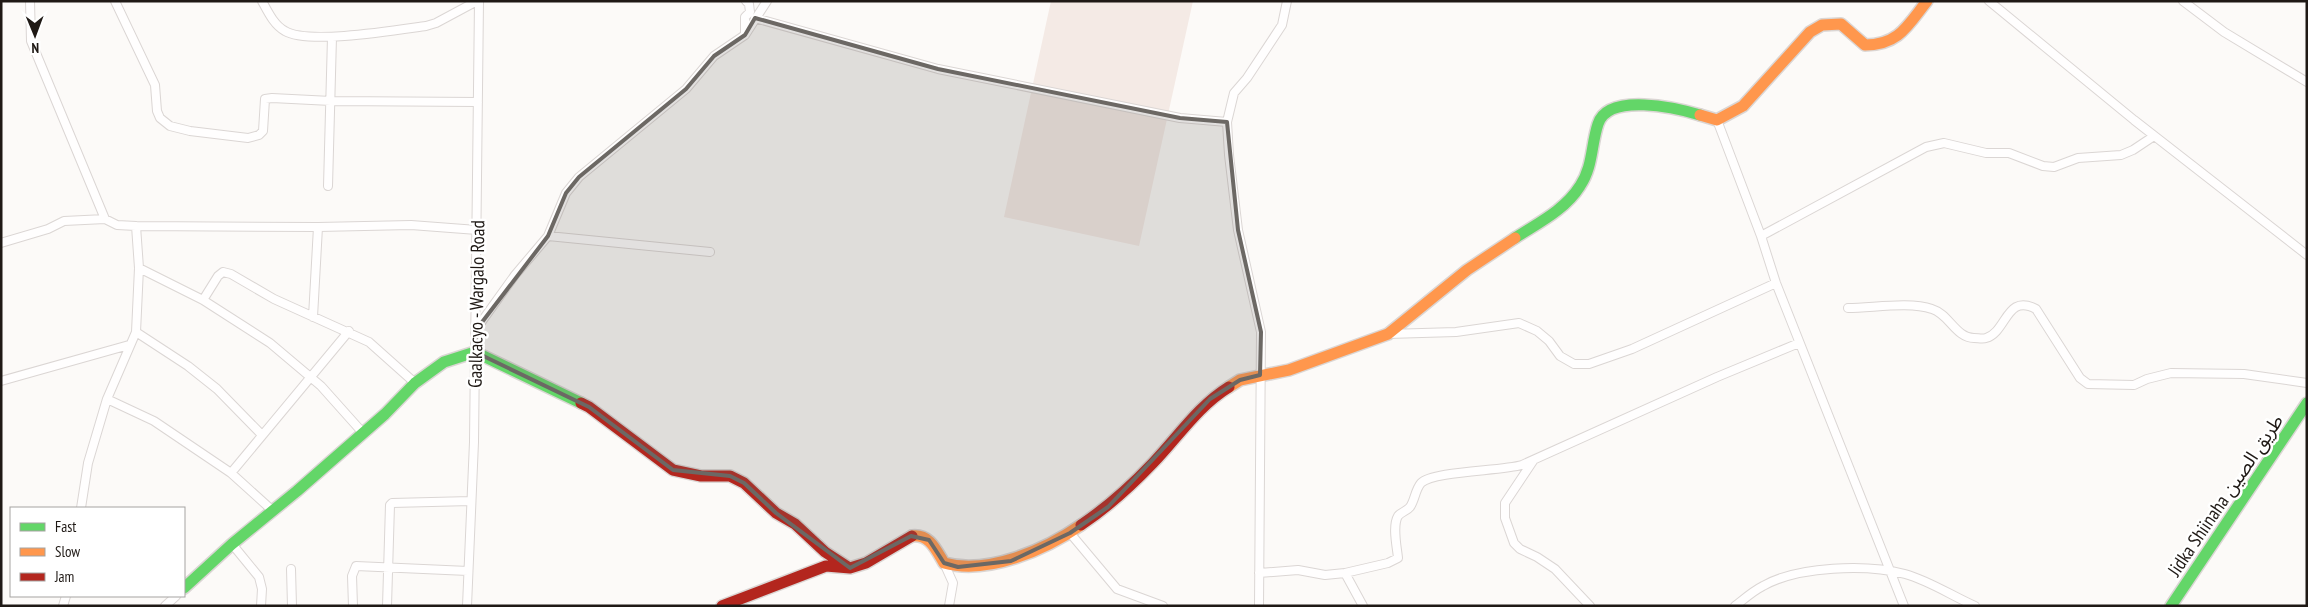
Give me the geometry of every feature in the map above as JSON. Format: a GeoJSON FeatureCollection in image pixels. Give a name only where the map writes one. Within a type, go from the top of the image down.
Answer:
{"type":"FeatureCollection","features":[{"type":"Feature","properties":{"kind":"street"},"geometry":{"type":"LineString","coordinates":[[30,1],[31,42],[105,219]]}},
{"type":"Feature","properties":{"kind":"street"},"geometry":{"type":"LineString","coordinates":[[115,1],[154,85],[157,111],[160,118],[170,126],[190,132],[248,138],[259,135],[263,131],[265,99],[478,102]]}},
{"type":"Feature","properties":{"kind":"street"},"geometry":{"type":"LineString","coordinates":[[262,1],[275,24],[285,32],[296,36],[332,37],[426,26],[436,23],[478,1]]}},
{"type":"Feature","properties":{"kind":"street","name":"Gaalkacyo - Wargalo Road"},"geometry":{"type":"LineString","coordinates":[[467,606],[476,330],[478,1]]}},
{"type":"Feature","properties":{"kind":"street"},"geometry":{"type":"LineString","coordinates":[[745,35],[745,17],[750,12],[750,4],[746,1]]}},
{"type":"Feature","properties":{"kind":"street"},"geometry":{"type":"LineString","coordinates":[[476,330],[499,295],[548,236],[566,193],[579,177],[686,89],[714,56],[745,35],[767,1]]}},
{"type":"Feature","properties":{"kind":"street"},"geometry":{"type":"LineString","coordinates":[[1259,606],[1261,332],[1238,230],[1227,122],[1234,93],[1247,78],[1282,25],[1287,1]]}},
{"type":"Feature","properties":{"kind":"street"},"geometry":{"type":"LineString","coordinates":[[1388,334],[1467,270],[1534,227],[1566,204],[1578,192],[1591,164],[1598,122],[1601,117],[1611,110],[1639,106],[1667,107],[1688,110],[1717,120],[1743,106],[1810,32],[1822,25],[1841,24],[1865,45],[1882,45],[1892,42],[1900,35],[1927,1]]}},
{"type":"Feature","properties":{"kind":"street"},"geometry":{"type":"LineString","coordinates":[[1989,1],[2154,136],[2307,255]]}},
{"type":"Feature","properties":{"kind":"street"},"geometry":{"type":"LineString","coordinates":[[2183,1],[2224,32],[2307,82]]}},
{"type":"Feature","properties":{"kind":"street"},"geometry":{"type":"LineString","coordinates":[[755,18],[938,69],[1180,118],[1227,122]]}},
{"type":"Feature","properties":{"kind":"street"},"geometry":{"type":"LineString","coordinates":[[328,186],[332,37]]}},
{"type":"Feature","properties":{"kind":"street"},"geometry":{"type":"LineString","coordinates":[[1717,120],[1799,343],[1904,606]]}},
{"type":"Feature","properties":{"kind":"street"},"geometry":{"type":"LineString","coordinates":[[1761,236],[1926,147],[1944,143],[1986,153],[2009,153],[2043,166],[2054,166],[2078,158],[2121,155],[2133,150],[2154,136]]}},
{"type":"Feature","properties":{"kind":"street"},"geometry":{"type":"LineString","coordinates":[[1,243],[48,229],[64,221],[105,219],[117,224],[136,226],[318,227],[411,225],[477,230]]}},
{"type":"Feature","properties":{"kind":"street"},"geometry":{"type":"LineString","coordinates":[[81,507],[88,462],[107,400],[136,332],[139,268],[136,226]]}},
{"type":"Feature","properties":{"kind":"street"},"geometry":{"type":"LineString","coordinates":[[314,317],[318,227]]}},
{"type":"Feature","properties":{"kind":"street"},"geometry":{"type":"LineString","coordinates":[[548,236],[710,252]]}},
{"type":"Feature","properties":{"kind":"street"},"geometry":{"type":"LineString","coordinates":[[139,268],[203,300],[270,343],[321,386],[363,434]]}},
{"type":"Feature","properties":{"kind":"street"},"geometry":{"type":"LineString","coordinates":[[203,300],[218,276],[223,272],[231,274],[274,299],[369,342],[415,382]]}},
{"type":"Feature","properties":{"kind":"street"},"geometry":{"type":"LineString","coordinates":[[944,563],[958,567],[1011,561],[1070,533],[1108,507],[1130,483],[1153,463],[1210,399],[1240,380],[1289,370],[1388,334],[1456,332],[1500,324],[1519,323],[1537,331],[1549,341],[1560,356],[1574,364],[1589,364],[1632,349],[1776,283]]}},
{"type":"Feature","properties":{"kind":"street"},"geometry":{"type":"LineString","coordinates":[[1848,308],[1915,306],[1931,308],[1944,314],[1962,334],[1970,338],[1986,338],[1994,334],[2009,314],[2018,306],[2027,304],[2036,309],[2080,378],[2088,384],[2134,385],[2147,379],[2171,373],[2244,374],[2307,383]]}},
{"type":"Feature","properties":{"kind":"street"},"geometry":{"type":"LineString","coordinates":[[231,473],[348,331]]}},
{"type":"Feature","properties":{"kind":"street"},"geometry":{"type":"LineString","coordinates":[[136,332],[188,366],[217,389],[262,435]]}},
{"type":"Feature","properties":{"kind":"street"},"geometry":{"type":"LineString","coordinates":[[1259,573],[1298,570],[1325,575],[1345,573],[1388,563],[1398,558],[1396,522],[1398,515],[1409,509],[1418,487],[1425,480],[1463,472],[1508,469],[1532,461],[1717,376],[1799,343]]}},
{"type":"Feature","properties":{"kind":"street"},"geometry":{"type":"LineString","coordinates":[[1,381],[130,345]]}},
{"type":"Feature","properties":{"kind":"street"},"geometry":{"type":"LineString","coordinates":[[185,587],[232,544],[273,512],[363,434],[415,382],[444,362],[475,352],[589,407],[673,470],[701,476],[730,476],[744,483],[776,513],[795,524],[825,552],[850,568]]}},
{"type":"Feature","properties":{"kind":"street"},"geometry":{"type":"LineString","coordinates":[[107,400],[154,421],[231,473],[273,512]]}},
{"type":"Feature","properties":{"kind":"street","name":"Jidka Shiinaha طريق الصين"},"geometry":{"type":"LineString","coordinates":[[2171,606],[2307,403]]}},
{"type":"Feature","properties":{"kind":"street"},"geometry":{"type":"LineString","coordinates":[[1532,461],[1505,503],[1506,518],[1514,543],[1520,549],[1537,557],[1554,569],[1590,606]]}},
{"type":"Feature","properties":{"kind":"street"},"geometry":{"type":"LineString","coordinates":[[387,606],[390,505],[392,503],[471,501]]}},
{"type":"Feature","properties":{"kind":"street"},"geometry":{"type":"LineString","coordinates":[[1070,533],[1118,589],[1163,606]]}},
{"type":"Feature","properties":{"kind":"street"},"geometry":{"type":"LineString","coordinates":[[722,606],[826,566],[850,568],[866,562],[912,536],[920,535],[929,540],[944,563],[953,582],[949,606]]}},
{"type":"Feature","properties":{"kind":"street"},"geometry":{"type":"LineString","coordinates":[[232,544],[262,582],[261,606]]}},
{"type":"Feature","properties":{"kind":"street"},"geometry":{"type":"LineString","coordinates":[[352,606],[352,576],[356,566],[468,571]]}},
{"type":"Feature","properties":{"kind":"street"},"geometry":{"type":"LineString","coordinates":[[1735,606],[1764,585],[1822,569],[1858,568],[1905,574],[1924,581],[1974,606]]}},
{"type":"Feature","properties":{"kind":"street"},"geometry":{"type":"LineString","coordinates":[[291,569],[292,606]]}},
{"type":"Feature","properties":{"kind":"street"},"geometry":{"type":"LineString","coordinates":[[1345,573],[1363,606]]}},
{"type":"Feature","properties":{"kind":"street"},"geometry":{"type":"LineString","coordinates":[[165,606],[175,597]]}},
{"type":"Feature","properties":{"kind":"highlighted area"},"geometry":{"type":"Polygon","coordinates":[[[755,18],[938,69],[1180,118],[1227,122],[1238,230],[1261,332],[1260,375],[1240,380],[1210,399],[1108,507],[1070,533],[1011,561],[958,567],[944,563],[929,540],[911,536],[850,568],[776,513],[744,483],[730,476],[673,470],[589,407],[475,352],[476,330],[548,236],[566,193],[579,177],[686,89],[714,56],[745,35],[755,18]]]}},
{"type":"Feature","properties":{"kind":"shaded area"},"geometry":{"type":"Polygon","coordinates":[[[1051,1],[1193,1],[1139,246],[1004,217],[1051,1]]]}},
{"type":"Feature","properties":{"kind":"traffic: fast"},"geometry":{"type":"LineString","coordinates":[[1515,238],[1559,209],[1574,195],[1584,179],[1590,164],[1598,124],[1604,114],[1615,108],[1629,105],[1644,105],[1660,106],[1700,115]]}},
{"type":"Feature","properties":{"kind":"traffic: fast"},"geometry":{"type":"LineString","coordinates":[[185,587],[232,544],[297,491],[385,414],[415,383],[444,362],[475,352],[581,403]]}},
{"type":"Feature","properties":{"kind":"traffic: fast"},"geometry":{"type":"LineString","coordinates":[[2171,606],[2307,403]]}},
{"type":"Feature","properties":{"kind":"traffic: slow"},"geometry":{"type":"LineString","coordinates":[[1700,115],[1717,120],[1743,106],[1810,32],[1822,25],[1841,24],[1865,45],[1886,42],[1902,32],[1927,1]]}},
{"type":"Feature","properties":{"kind":"traffic: slow"},"geometry":{"type":"LineString","coordinates":[[1229,387],[1240,380],[1289,370],[1388,334],[1467,270],[1515,238]]}},
{"type":"Feature","properties":{"kind":"traffic: slow"},"geometry":{"type":"LineString","coordinates":[[912,536],[928,540],[944,563],[961,566],[979,566],[1016,558],[1051,543],[1081,525]]}},
{"type":"Feature","properties":{"kind":"traffic: jam"},"geometry":{"type":"LineString","coordinates":[[1081,525],[1128,488],[1198,413],[1229,387]]}},
{"type":"Feature","properties":{"kind":"traffic: jam"},"geometry":{"type":"LineString","coordinates":[[581,403],[673,470],[701,476],[730,476],[744,483],[776,513],[795,524],[825,552],[848,567]]}},
{"type":"Feature","properties":{"kind":"traffic: jam"},"geometry":{"type":"LineString","coordinates":[[722,606],[826,566],[850,568],[866,563],[912,536]]}}]}
